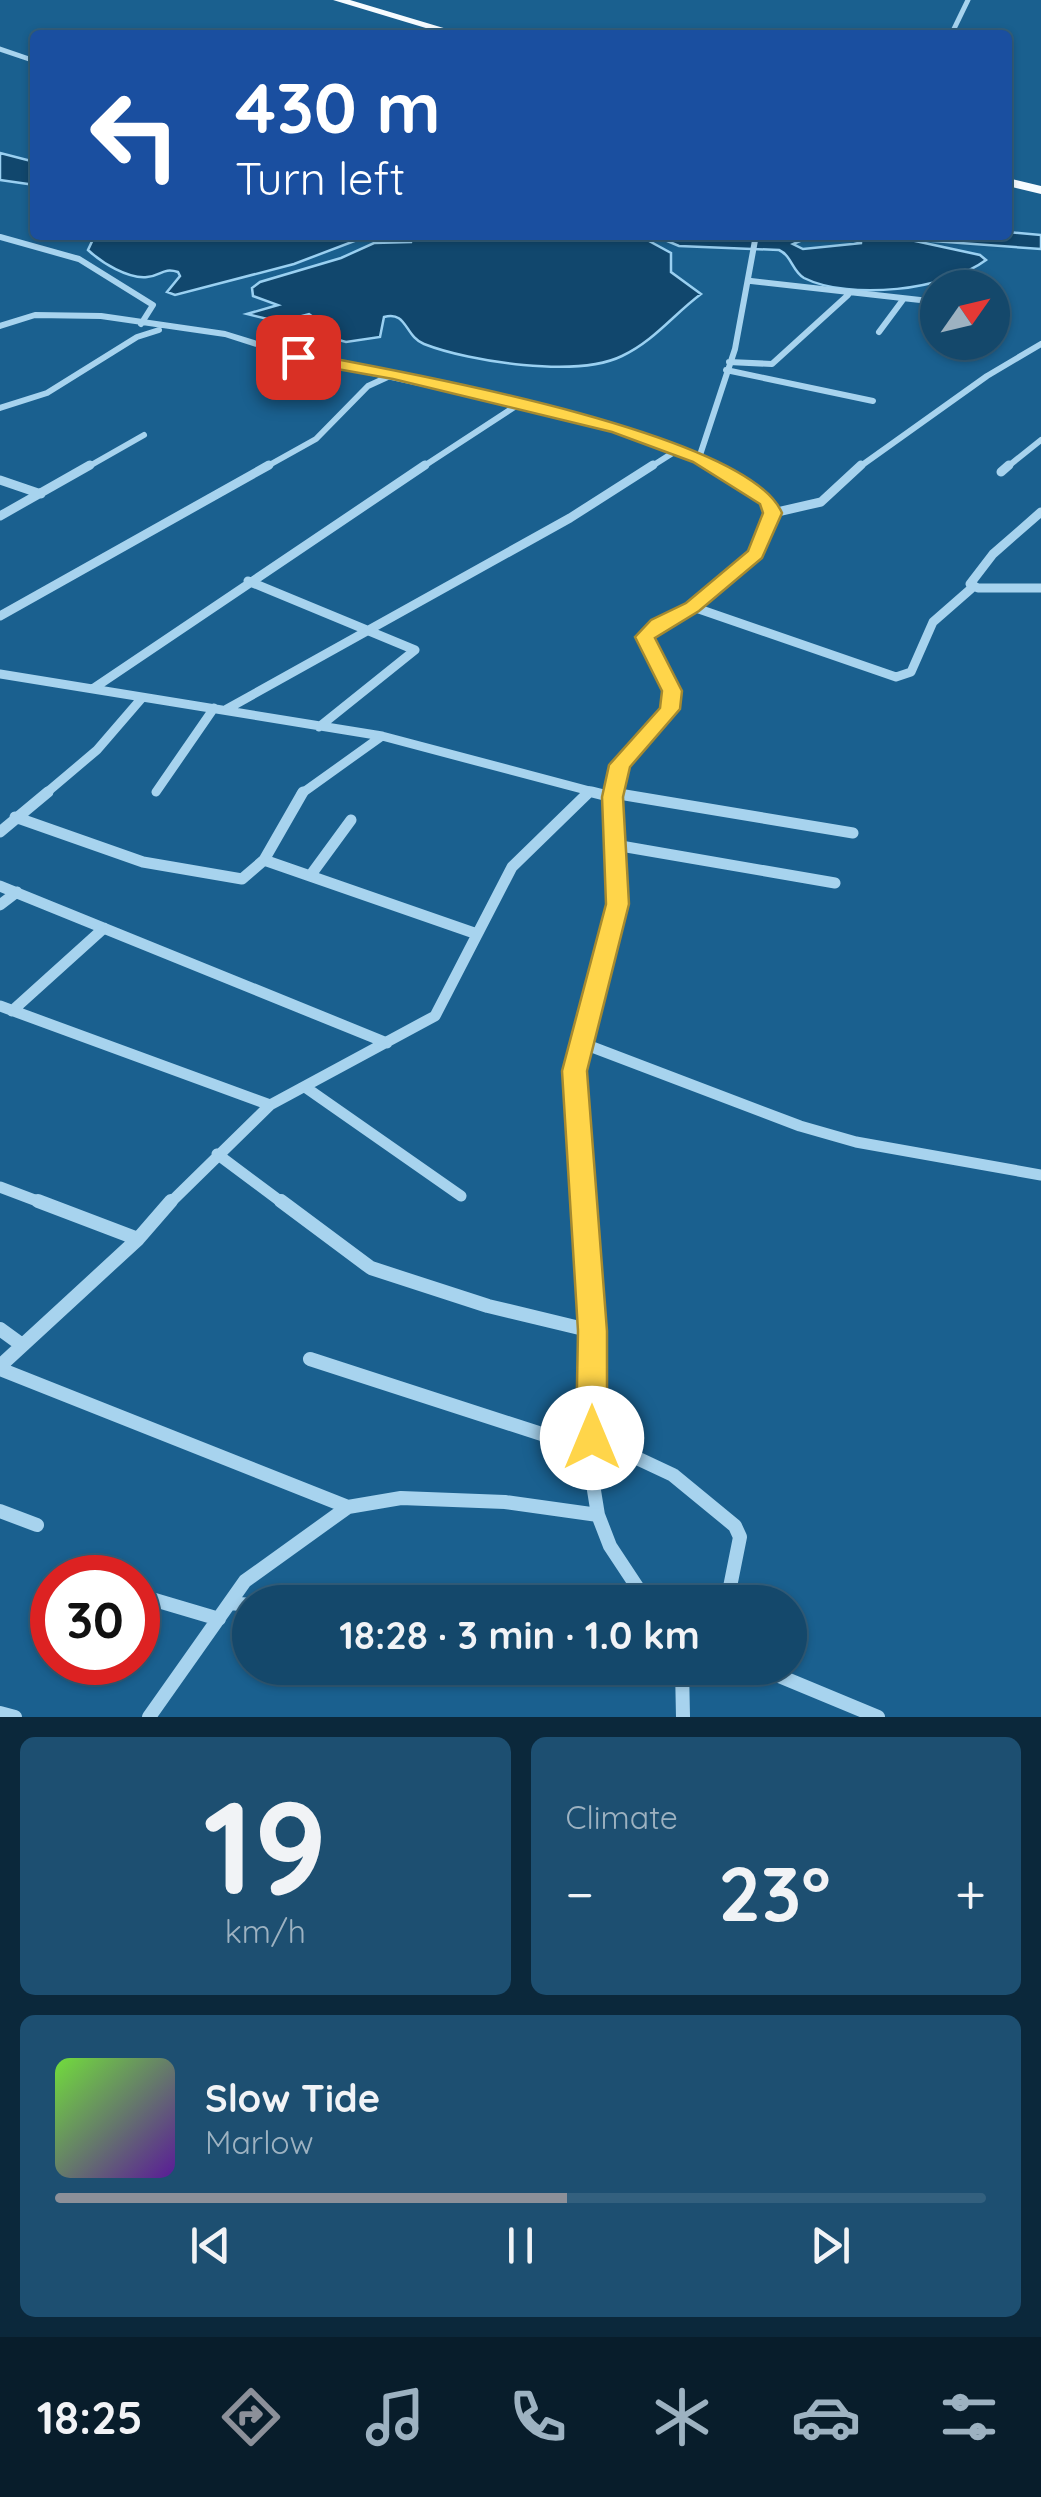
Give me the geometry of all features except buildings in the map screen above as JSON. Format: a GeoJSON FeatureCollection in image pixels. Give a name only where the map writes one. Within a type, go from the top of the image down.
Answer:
{"type":"FeatureCollection","features":[{"type":"Feature","properties":{"kind":"highway"},"geometry":{"type":"LineString","coordinates":[[348,1],[450,30]]}},
{"type":"Feature","properties":{"kind":"highway"},"geometry":{"type":"LineString","coordinates":[[1012,186],[1041,192]]}},
{"type":"Feature","properties":{"kind":"street"},"geometry":{"type":"LineString","coordinates":[[953,30],[968,0]]}},
{"type":"Feature","properties":{"kind":"street"},"geometry":{"type":"LineString","coordinates":[[0,48],[30,58]]}},
{"type":"Feature","properties":{"kind":"street"},"geometry":{"type":"LineString","coordinates":[[0,237],[78,259],[153,305],[141,324]]}},
{"type":"Feature","properties":{"kind":"street"},"geometry":{"type":"LineString","coordinates":[[699,458],[718,418],[754,263],[756,240]]}},
{"type":"Feature","properties":{"kind":"street"},"geometry":{"type":"LineString","coordinates":[[750,281],[920,302]]}},
{"type":"Feature","properties":{"kind":"street"},"geometry":{"type":"LineString","coordinates":[[728,366],[772,364],[848,295]]}},
{"type":"Feature","properties":{"kind":"street"},"geometry":{"type":"LineString","coordinates":[[879,332],[902,301]]}},
{"type":"Feature","properties":{"kind":"street"},"geometry":{"type":"LineString","coordinates":[[0,326],[35,315],[100,316],[225,334],[298,357],[393,374],[587,419],[699,458],[768,501],[772,513],[756,554],[692,607],[658,624],[645,637],[672,691],[670,709],[620,765],[613,795],[617,904],[578,1042],[574,1071],[592,1331],[592,1444],[598,1515],[610,1546],[636,1585]]}},
{"type":"Feature","properties":{"kind":"street"},"geometry":{"type":"LineString","coordinates":[[0,408],[47,393],[137,337],[165,328]]}},
{"type":"Feature","properties":{"kind":"street"},"geometry":{"type":"LineString","coordinates":[[772,513],[821,502],[867,460],[987,376],[1041,344]]}},
{"type":"Feature","properties":{"kind":"street"},"geometry":{"type":"LineString","coordinates":[[728,366],[873,401]]}},
{"type":"Feature","properties":{"kind":"street"},"geometry":{"type":"LineString","coordinates":[[0,616],[316,439],[368,386],[393,374]]}},
{"type":"Feature","properties":{"kind":"street"},"geometry":{"type":"LineString","coordinates":[[94,688],[248,581],[520,404]]}},
{"type":"Feature","properties":{"kind":"street"},"geometry":{"type":"LineString","coordinates":[[0,516],[144,434]]}},
{"type":"Feature","properties":{"kind":"street"},"geometry":{"type":"LineString","coordinates":[[1002,472],[1041,440]]}},
{"type":"Feature","properties":{"kind":"street"},"geometry":{"type":"LineString","coordinates":[[227,709],[570,518],[678,449]]}},
{"type":"Feature","properties":{"kind":"street"},"geometry":{"type":"LineString","coordinates":[[0,480],[41,494]]}},
{"type":"Feature","properties":{"kind":"street"},"geometry":{"type":"LineString","coordinates":[[973,587],[970,584],[993,554],[1041,512]]}},
{"type":"Feature","properties":{"kind":"street"},"geometry":{"type":"LineString","coordinates":[[248,581],[416,652],[319,726]]}},
{"type":"Feature","properties":{"kind":"street"},"geometry":{"type":"LineString","coordinates":[[692,607],[896,677],[911,672],[929,622],[953,598],[973,587],[1041,588]]}},
{"type":"Feature","properties":{"kind":"street"},"geometry":{"type":"LineString","coordinates":[[0,674],[382,736],[590,791],[853,833]]}},
{"type":"Feature","properties":{"kind":"street"},"geometry":{"type":"LineString","coordinates":[[0,832],[97,750],[141,699]]}},
{"type":"Feature","properties":{"kind":"street"},"geometry":{"type":"LineString","coordinates":[[156,792],[214,708]]}},
{"type":"Feature","properties":{"kind":"street"},"geometry":{"type":"LineString","coordinates":[[15,818],[143,862],[232,880],[247,876],[264,860],[304,790],[382,736]]}},
{"type":"Feature","properties":{"kind":"street"},"geometry":{"type":"LineString","coordinates":[[348,1507],[0,1368],[138,1239],[217,1154],[270,1105],[434,1016],[512,867],[590,791]]}},
{"type":"Feature","properties":{"kind":"street"},"geometry":{"type":"LineString","coordinates":[[310,876],[351,820]]}},
{"type":"Feature","properties":{"kind":"street"},"geometry":{"type":"LineString","coordinates":[[615,846],[835,883]]}},
{"type":"Feature","properties":{"kind":"street"},"geometry":{"type":"LineString","coordinates":[[264,860],[477,934]]}},
{"type":"Feature","properties":{"kind":"street"},"geometry":{"type":"LineString","coordinates":[[0,886],[387,1043]]}},
{"type":"Feature","properties":{"kind":"street"},"geometry":{"type":"LineString","coordinates":[[0,905],[16,892]]}},
{"type":"Feature","properties":{"kind":"street"},"geometry":{"type":"LineString","coordinates":[[6,1009],[104,928]]}},
{"type":"Feature","properties":{"kind":"street"},"geometry":{"type":"LineString","coordinates":[[6,1009],[270,1105]]}},
{"type":"Feature","properties":{"kind":"street"},"geometry":{"type":"LineString","coordinates":[[578,1042],[856,1142],[1041,1175]]}},
{"type":"Feature","properties":{"kind":"street"},"geometry":{"type":"LineString","coordinates":[[305,1087],[461,1196]]}},
{"type":"Feature","properties":{"kind":"street"},"geometry":{"type":"LineString","coordinates":[[217,1154],[370,1268],[488,1306],[592,1331]]}},
{"type":"Feature","properties":{"kind":"street"},"geometry":{"type":"LineString","coordinates":[[0,1187],[138,1239]]}},
{"type":"Feature","properties":{"kind":"street"},"geometry":{"type":"LineString","coordinates":[[0,1328],[22,1345]]}},
{"type":"Feature","properties":{"kind":"street"},"geometry":{"type":"LineString","coordinates":[[310,1360],[592,1444],[673,1474],[735,1526],[740,1537],[730,1585]]}},
{"type":"Feature","properties":{"kind":"street"},"geometry":{"type":"LineString","coordinates":[[149,1717],[245,1581],[348,1507],[401,1498],[506,1502],[598,1515]]}},
{"type":"Feature","properties":{"kind":"street"},"geometry":{"type":"LineString","coordinates":[[0,1511],[37,1525]]}},
{"type":"Feature","properties":{"kind":"street"},"geometry":{"type":"LineString","coordinates":[[160,1602],[218,1619]]}},
{"type":"Feature","properties":{"kind":"street"},"geometry":{"type":"LineString","coordinates":[[682,1685],[683,1717]]}},
{"type":"Feature","properties":{"kind":"street"},"geometry":{"type":"LineString","coordinates":[[801,1685],[878,1717]]}},
{"type":"Feature","properties":{"kind":"street"},"geometry":{"type":"LineString","coordinates":[[0,1712],[14,1717]]}},
{"type":"Feature","properties":{"kind":"water"},"geometry":{"type":"Polygon","coordinates":[[[0,153],[30,161],[30,184],[0,180],[0,153]]]}},
{"type":"Feature","properties":{"kind":"water"},"geometry":{"type":"Polygon","coordinates":[[[1012,232],[1041,235],[1041,249],[920,240],[1012,240],[1012,232]]]}},
{"type":"Feature","properties":{"kind":"water"},"geometry":{"type":"Polygon","coordinates":[[[93,240],[357,240],[294,264],[175,295],[167,292],[180,276],[178,272],[140,277],[108,265],[88,250],[93,240]]]}},
{"type":"Feature","properties":{"kind":"water"},"geometry":{"type":"Polygon","coordinates":[[[408,240],[647,240],[671,253],[671,272],[701,294],[633,350],[602,363],[579,366],[495,362],[444,351],[418,341],[402,321],[392,316],[384,317],[380,337],[346,342],[303,330],[313,317],[309,314],[280,322],[247,314],[278,305],[253,296],[252,288],[260,282],[341,258],[374,243],[412,242],[408,240]]]}},
{"type":"Feature","properties":{"kind":"water"},"geometry":{"type":"Polygon","coordinates":[[[665,240],[802,240],[793,244],[803,249],[862,243],[851,240],[911,240],[980,255],[986,260],[969,270],[920,270],[920,285],[846,289],[804,278],[779,250],[679,246],[665,240]]]}},
{"type":"Feature","properties":{"kind":"route"},"geometry":{"type":"LineString","coordinates":[[298,357],[393,374],[618,429],[699,458],[768,501],[772,513],[756,554],[692,607],[658,624],[645,637],[672,691],[670,709],[620,765],[612,797],[617,904],[578,1042],[574,1071],[592,1331],[592,1438]]}}]}
